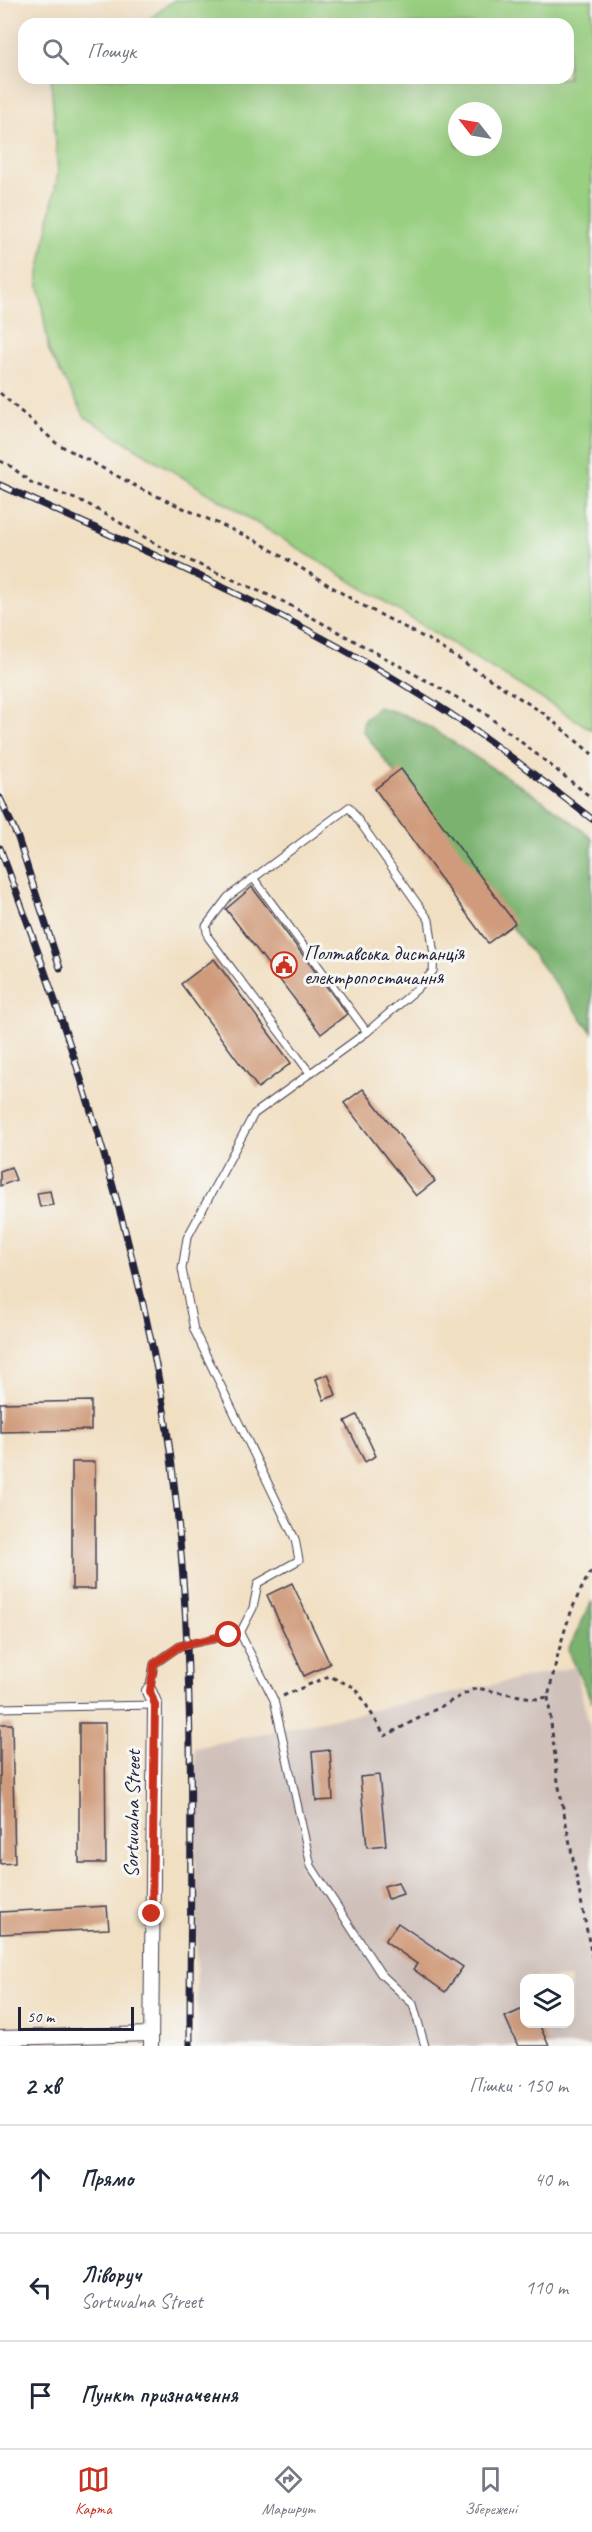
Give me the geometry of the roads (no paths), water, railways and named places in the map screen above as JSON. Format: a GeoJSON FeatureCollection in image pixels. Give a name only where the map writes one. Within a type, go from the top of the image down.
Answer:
{"type":"FeatureCollection","features":[{"type":"Feature","properties":{"kind":"street","name":"Sortuvalna Street"},"geometry":{"type":"LineString","coordinates":[[150,1691],[155,1705],[151,2040]]}},
{"type":"Feature","properties":{"kind":"street"},"geometry":{"type":"LineString","coordinates":[[0,2038],[151,2040]]}},
{"type":"Feature","properties":{"kind":"lane"},"geometry":{"type":"LineString","coordinates":[[240,1633],[253,1608],[258,1583],[299,1560],[295,1539],[194,1330],[182,1269],[187,1238],[254,1114],[367,1032],[417,989],[433,971],[434,955],[429,920],[349,807],[228,897],[212,915],[206,926],[208,937],[309,1073]]}},
{"type":"Feature","properties":{"kind":"lane"},"geometry":{"type":"LineString","coordinates":[[254,879],[367,1032]]}},
{"type":"Feature","properties":{"kind":"lane"},"geometry":{"type":"LineString","coordinates":[[150,1691],[154,1664],[180,1646],[240,1633]]}},
{"type":"Feature","properties":{"kind":"lane"},"geometry":{"type":"LineString","coordinates":[[240,1633],[274,1700],[311,1866],[381,1974],[413,2004],[424,2046]]}},
{"type":"Feature","properties":{"kind":"lane"},"geometry":{"type":"LineString","coordinates":[[0,1708],[155,1705]]}},
{"type":"Feature","properties":{"kind":"railway"},"geometry":{"type":"LineString","coordinates":[[0,485],[209,581],[362,660],[458,719],[592,819]]}},
{"type":"Feature","properties":{"kind":"railway"},"geometry":{"type":"LineString","coordinates":[[0,798],[18,838],[60,968]]}},
{"type":"Feature","properties":{"kind":"railway"},"geometry":{"type":"LineString","coordinates":[[0,848],[68,1039],[108,1168],[142,1299],[170,1449],[186,1619],[189,1704],[190,2046]]}},
{"type":"Feature","properties":{"kind":"place","name":"Полтавська дистанція електропостачання"},"geometry":{"type":"Point","coordinates":[284,965]}}]}
